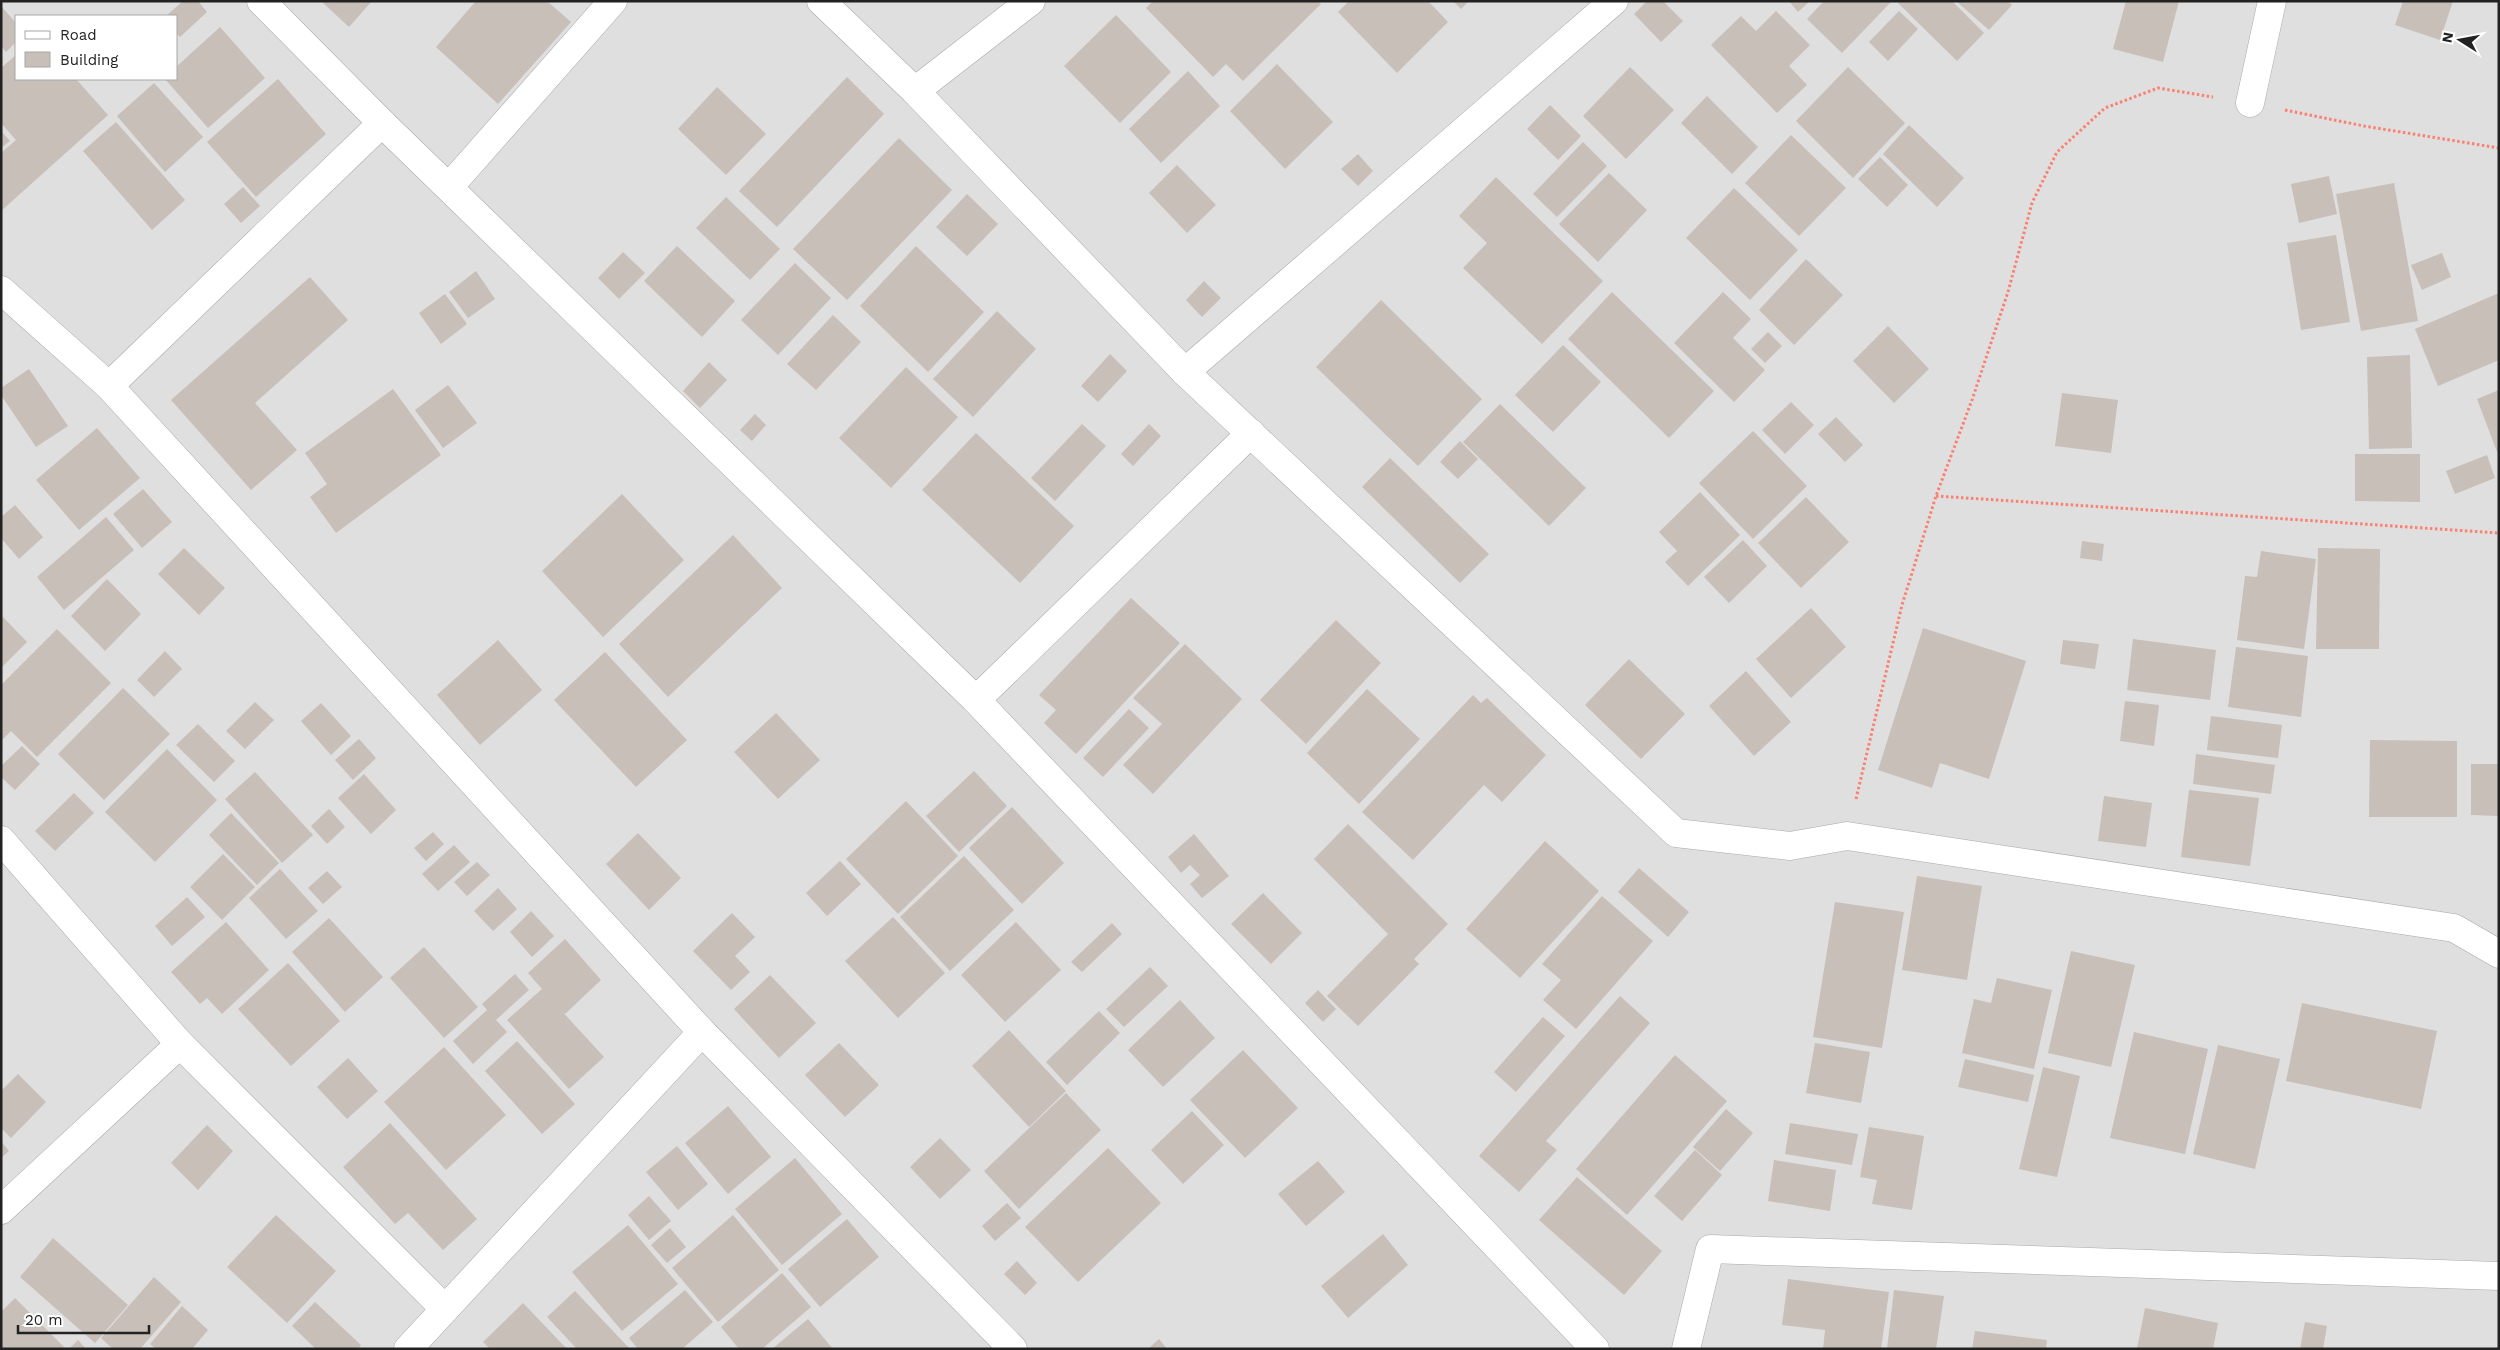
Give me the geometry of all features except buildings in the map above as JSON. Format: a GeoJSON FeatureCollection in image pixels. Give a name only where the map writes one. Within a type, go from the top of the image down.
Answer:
{"type":"FeatureCollection","features":[{"type":"Feature","properties":{"kind":"street"},"geometry":{"type":"LineString","coordinates":[[261,1],[382,122],[976,700],[1595,1349]]}},
{"type":"Feature","properties":{"kind":"street"},"geometry":{"type":"LineString","coordinates":[[449,187],[613,1]]}},
{"type":"Feature","properties":{"kind":"street"},"geometry":{"type":"LineString","coordinates":[[821,1],[915,91],[1185,372],[1676,832],[1790,846],[1848,836],[2454,928],[2499,954]]}},
{"type":"Feature","properties":{"kind":"street"},"geometry":{"type":"LineString","coordinates":[[915,91],[1031,1]]}},
{"type":"Feature","properties":{"kind":"street"},"geometry":{"type":"LineString","coordinates":[[1185,372],[1614,1]]}},
{"type":"Feature","properties":{"kind":"street"},"geometry":{"type":"LineString","coordinates":[[2250,103],[2272,1]]}},
{"type":"Feature","properties":{"kind":"street"},"geometry":{"type":"LineString","coordinates":[[109,386],[382,122]]}},
{"type":"Feature","properties":{"kind":"street"},"geometry":{"type":"LineString","coordinates":[[1,290],[109,386],[702,1032],[1001,1345]]}},
{"type":"Feature","properties":{"kind":"street"},"geometry":{"type":"LineString","coordinates":[[976,700],[1252,433]]}},
{"type":"Feature","properties":{"kind":"street"},"geometry":{"type":"LineString","coordinates":[[1,840],[180,1044],[444,1309]]}},
{"type":"Feature","properties":{"kind":"street"},"geometry":{"type":"LineString","coordinates":[[408,1349],[702,1032]]}},
{"type":"Feature","properties":{"kind":"street"},"geometry":{"type":"LineString","coordinates":[[1,1210],[180,1044]]}},
{"type":"Feature","properties":{"kind":"street"},"geometry":{"type":"LineString","coordinates":[[1686,1349],[1710,1249],[2499,1276]]}},
{"type":"Feature","properties":{"kind":"path"},"geometry":{"type":"LineString","coordinates":[[1848,836],[1902,605],[1936,496],[1972,400],[2008,292],[2032,203],[2057,152],[2105,108],[2158,88],[2250,103],[2364,126],[2499,148]]}},
{"type":"Feature","properties":{"kind":"path"},"geometry":{"type":"LineString","coordinates":[[1936,496],[2499,533]]}},
{"type":"Feature","properties":{"kind":"shaded area"},"geometry":{"type":"Polygon","coordinates":[[[1,1],[2499,1],[2499,1349],[1,1349],[1,1]]]}}]}
